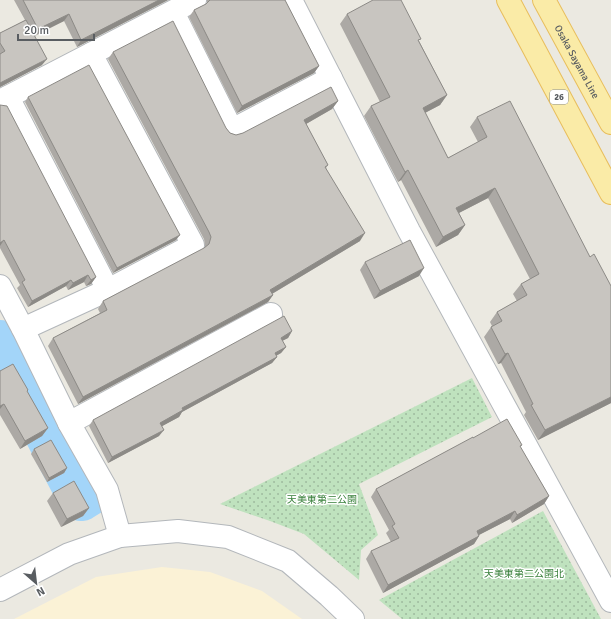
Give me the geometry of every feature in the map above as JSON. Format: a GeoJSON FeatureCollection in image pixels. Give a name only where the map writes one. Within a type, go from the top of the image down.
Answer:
{"type":"FeatureCollection","features":[{"type":"Feature","properties":{"kind":"main road","name":"26"},"geometry":{"type":"LineString","coordinates":[[508,0],[611,193]]}},
{"type":"Feature","properties":{"kind":"main road","name":"Osaka Sayama Line"},"geometry":{"type":"LineString","coordinates":[[544,0],[611,123]]}},
{"type":"Feature","properties":{"kind":"street"},"geometry":{"type":"LineString","coordinates":[[108,290],[4,99],[195,0]]}},
{"type":"Feature","properties":{"kind":"street"},"geometry":{"type":"LineString","coordinates":[[291,0],[409,231],[611,601]]}},
{"type":"Feature","properties":{"kind":"street"},"geometry":{"type":"LineString","coordinates":[[173,12],[232,130],[331,78]]}},
{"type":"Feature","properties":{"kind":"street"},"geometry":{"type":"LineString","coordinates":[[23,329],[108,290],[193,245],[91,54]]}},
{"type":"Feature","properties":{"kind":"street"},"geometry":{"type":"LineString","coordinates":[[0,286],[69,423],[108,490],[120,536]]}},
{"type":"Feature","properties":{"kind":"street"},"geometry":{"type":"LineString","coordinates":[[69,423],[271,314]]}},
{"type":"Feature","properties":{"kind":"street"},"geometry":{"type":"LineString","coordinates":[[0,590],[69,554],[120,536],[178,531],[228,537],[288,561],[353,619]]}},
{"type":"Feature","properties":{"kind":"shaded area"},"geometry":{"type":"Polygon","coordinates":[[[162,567],[210,572],[262,591],[302,619],[14,619],[96,577],[162,567]]]}},
{"type":"Feature","properties":{"kind":"green space","name":"天美東第二公園"},"geometry":{"type":"Polygon","coordinates":[[[472,378],[492,417],[359,484],[378,535],[361,550],[359,580],[304,534],[220,504],[472,378]]]}},
{"type":"Feature","properties":{"kind":"green space","name":"天美東第二公園北"},"geometry":{"type":"Polygon","coordinates":[[[543,511],[601,619],[402,619],[379,600],[543,511]]]}},
{"type":"Feature","properties":{"kind":"building"},"geometry":{"type":"Polygon","coordinates":[[[23,0],[159,0],[81,40],[69,14],[38,29],[23,0]]]}},
{"type":"Feature","properties":{"kind":"building"},"geometry":{"type":"Polygon","coordinates":[[[210,0],[285,0],[319,66],[242,106],[194,10],[206,4],[210,0]]]}},
{"type":"Feature","properties":{"kind":"building"},"geometry":{"type":"Polygon","coordinates":[[[373,0],[401,0],[421,39],[418,40],[447,95],[423,108],[448,158],[487,137],[477,117],[510,101],[590,257],[594,254],[611,286],[611,397],[545,430],[531,405],[533,404],[508,353],[505,354],[491,327],[502,321],[497,312],[527,295],[521,284],[539,274],[495,188],[456,208],[465,225],[443,237],[408,170],[405,172],[371,106],[390,97],[347,14],[373,0]]]}},
{"type":"Feature","properties":{"kind":"building"},"geometry":{"type":"Polygon","coordinates":[[[26,20],[47,59],[0,83],[0,54],[5,51],[0,43],[0,33],[26,20]]]}},
{"type":"Feature","properties":{"kind":"building"},"geometry":{"type":"Polygon","coordinates":[[[173,21],[226,128],[230,133],[236,135],[243,133],[331,87],[338,101],[304,120],[328,165],[325,167],[365,233],[270,290],[273,295],[83,397],[53,338],[107,310],[103,301],[204,248],[209,244],[211,237],[113,52],[173,21]]]}},
{"type":"Feature","properties":{"kind":"building"},"geometry":{"type":"Polygon","coordinates":[[[89,65],[180,235],[117,268],[28,97],[89,65]]]}},
{"type":"Feature","properties":{"kind":"building"},"geometry":{"type":"Polygon","coordinates":[[[0,105],[7,106],[96,277],[91,280],[88,275],[73,283],[71,280],[32,301],[22,282],[25,280],[4,240],[0,243],[0,105]]]}},
{"type":"Feature","properties":{"kind":"building"},"geometry":{"type":"Polygon","coordinates":[[[410,240],[424,268],[380,291],[365,262],[410,240]]]}},
{"type":"Feature","properties":{"kind":"building"},"geometry":{"type":"Polygon","coordinates":[[[284,316],[292,331],[281,338],[286,347],[275,353],[277,357],[182,408],[183,410],[160,423],[164,430],[112,457],[93,420],[284,316]]]}},
{"type":"Feature","properties":{"kind":"building"},"geometry":{"type":"Polygon","coordinates":[[[13,364],[48,428],[25,441],[4,404],[0,406],[0,371],[13,364]]]}},
{"type":"Feature","properties":{"kind":"building"},"geometry":{"type":"Polygon","coordinates":[[[507,419],[522,445],[520,446],[549,496],[517,515],[515,511],[477,531],[479,536],[388,585],[371,551],[399,538],[392,526],[395,524],[376,489],[507,419]]]}},
{"type":"Feature","properties":{"kind":"building"},"geometry":{"type":"Polygon","coordinates":[[[51,440],[67,468],[49,478],[34,449],[51,440]]]}},
{"type":"Feature","properties":{"kind":"building"},"geometry":{"type":"Polygon","coordinates":[[[74,481],[89,508],[67,519],[53,493],[74,481]]]}},
{"type":"Feature","properties":{"kind":"waterway"},"geometry":{"type":"LineString","coordinates":[[0,343],[81,498],[94,490]]}}]}
